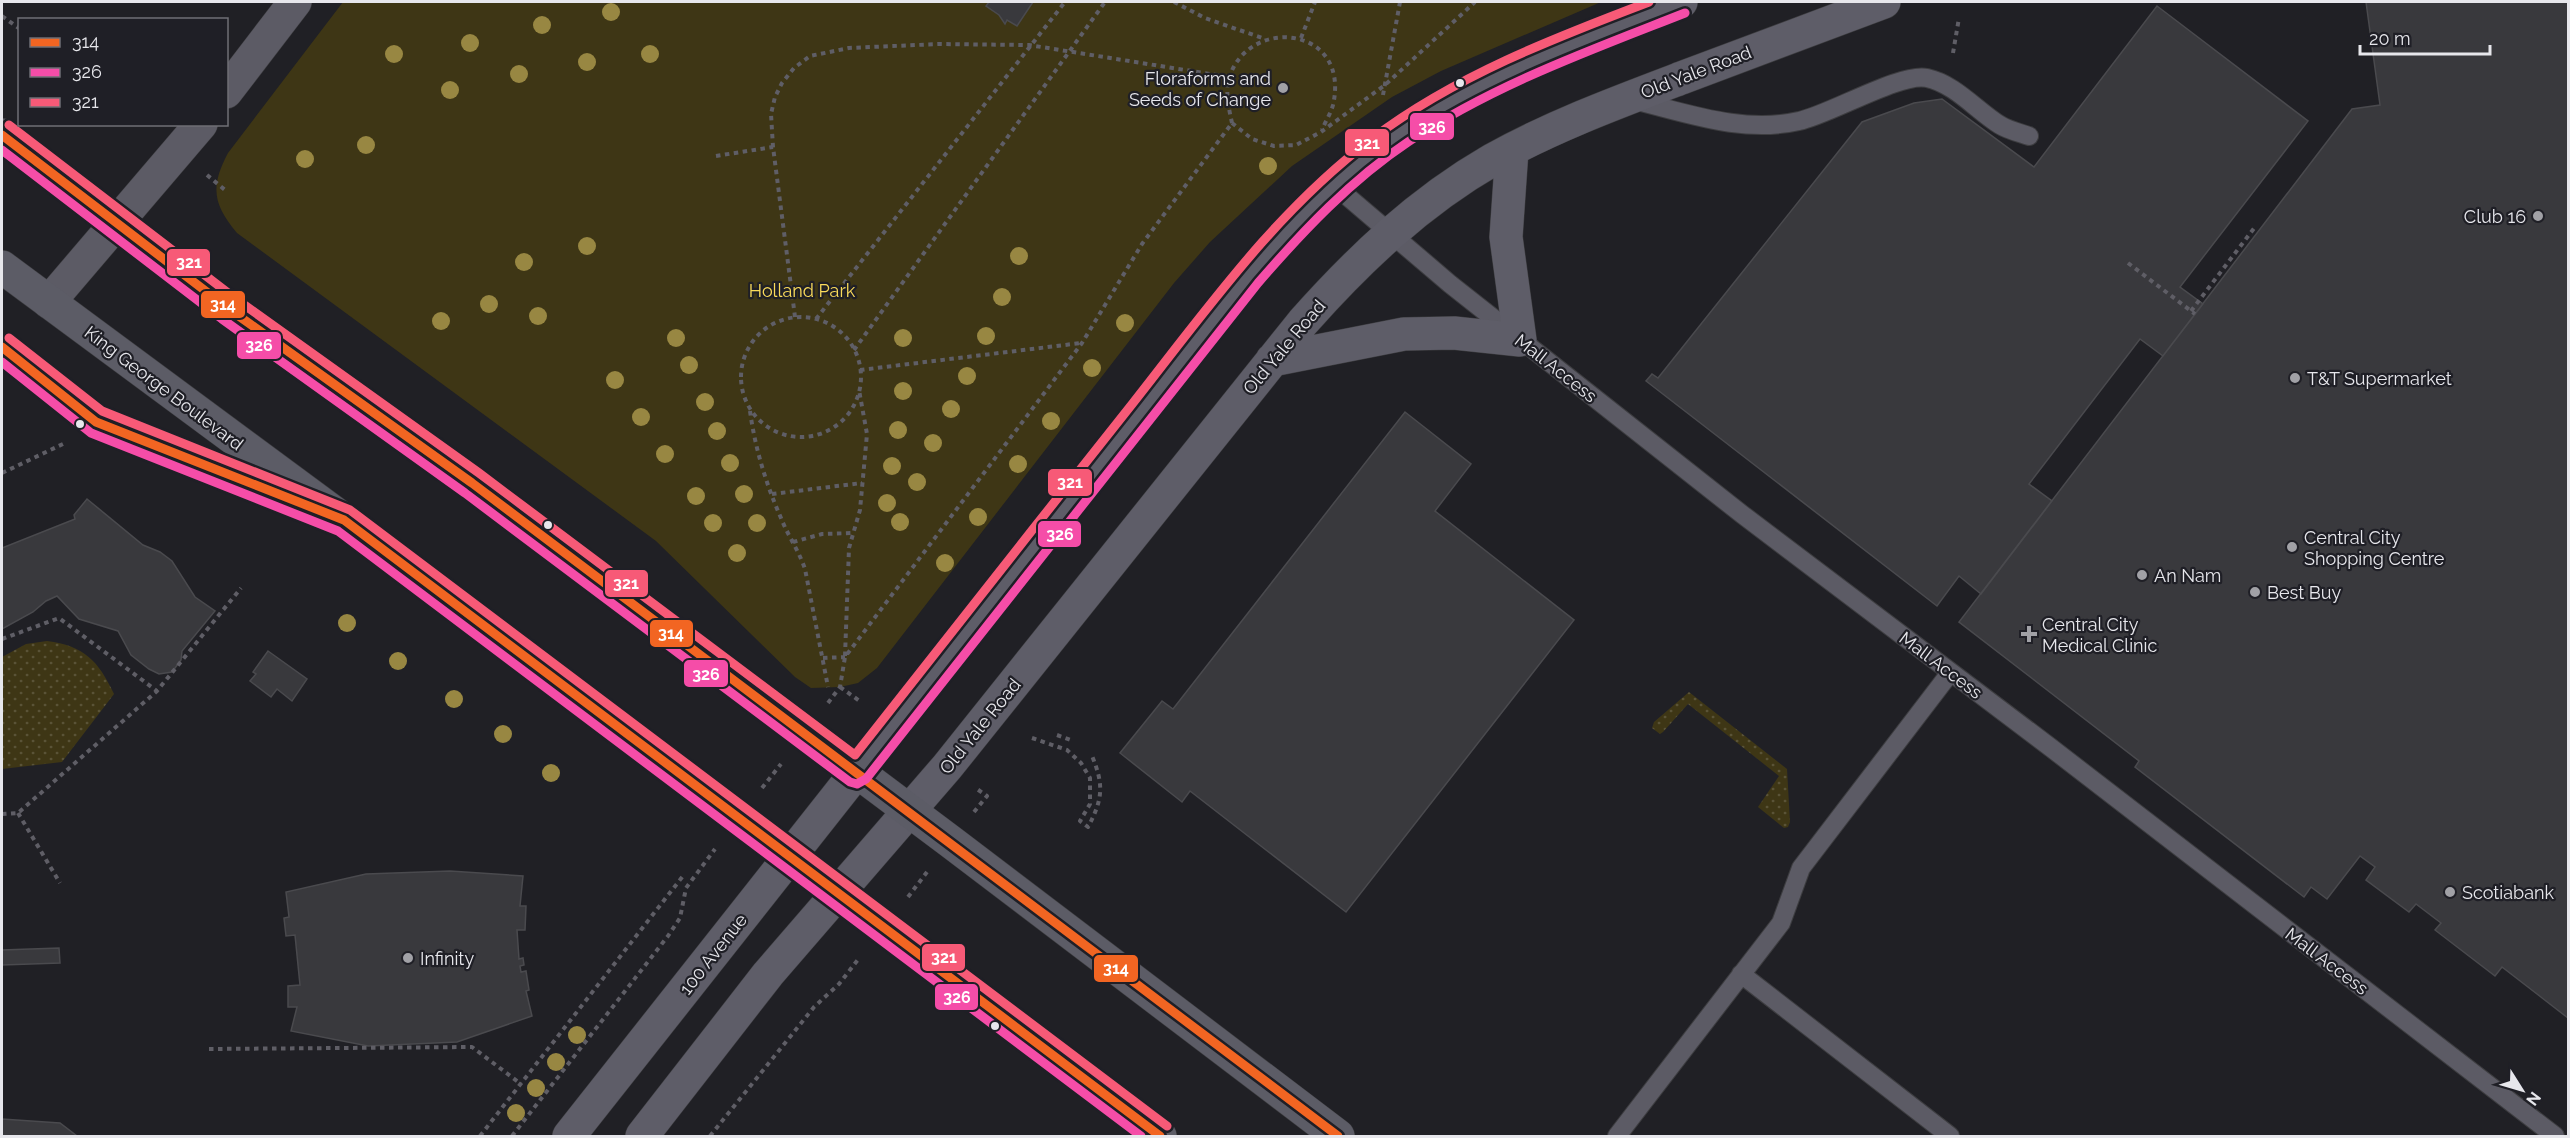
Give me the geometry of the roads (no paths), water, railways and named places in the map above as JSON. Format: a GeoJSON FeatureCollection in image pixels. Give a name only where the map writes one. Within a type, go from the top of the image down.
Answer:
{"type":"FeatureCollection","features":[{"type":"Feature","properties":{"kind":"main road"},"geometry":{"type":"LineString","coordinates":[[857,772],[1249,275],[1294,223],[1334,185],[1401,132],[1503,75],[1558,50],[1681,2]]}},
{"type":"Feature","properties":{"kind":"main road","name":"Old Yale Road"},"geometry":{"type":"LineString","coordinates":[[838,892],[947,767],[1272,360],[1347,273],[1390,233],[1443,193],[1512,150],[1579,117],[1884,2]]}},
{"type":"Feature","properties":{"kind":"main road"},"geometry":{"type":"LineString","coordinates":[[2,135],[116,225],[472,483],[951,842],[1338,1137]]}},
{"type":"Feature","properties":{"kind":"main road"},"geometry":{"type":"LineString","coordinates":[[1272,360],[1404,334],[1454,333],[1521,340],[1506,237],[1512,150]]}},
{"type":"Feature","properties":{"kind":"main road","name":"King George Boulevard"},"geometry":{"type":"LineString","coordinates":[[2,267],[344,520],[738,819],[884,926],[1160,1137]]}},
{"type":"Feature","properties":{"kind":"main road","name":"100 Avenue"},"geometry":{"type":"LineString","coordinates":[[569,1137],[857,772]]}},
{"type":"Feature","properties":{"kind":"main road"},"geometry":{"type":"LineString","coordinates":[[642,1137],[768,974],[838,892]]}},
{"type":"Feature","properties":{"kind":"street"},"geometry":{"type":"LineString","coordinates":[[228,89],[295,2]]}},
{"type":"Feature","properties":{"kind":"street"},"geometry":{"type":"LineString","coordinates":[[49,302],[199,126]]}},
{"type":"Feature","properties":{"kind":"lane"},"geometry":{"type":"LineString","coordinates":[[1626,99],[1741,125],[1772,126],[1801,121],[1907,79],[1926,77],[1947,86],[2001,126],[2029,136]]}},
{"type":"Feature","properties":{"kind":"lane","name":"Mall Access"},"geometry":{"type":"LineString","coordinates":[[1334,185],[1521,340],[1743,515],[2555,1137]]}},
{"type":"Feature","properties":{"kind":"lane"},"geometry":{"type":"LineString","coordinates":[[2,347],[96,422],[344,520]]}},
{"type":"Feature","properties":{"kind":"lane"},"geometry":{"type":"LineString","coordinates":[[1617,1137],[1781,923],[1801,868],[1950,673]]}},
{"type":"Feature","properties":{"kind":"lane"},"geometry":{"type":"LineString","coordinates":[[1741,974],[1950,1137]]}},
{"type":"Feature","properties":{"kind":"place","name":"Floraforms and Seeds of Change"},"geometry":{"type":"Point","coordinates":[1283,88]}},
{"type":"Feature","properties":{"kind":"place","name":"Club 16"},"geometry":{"type":"Point","coordinates":[2538,216]}},
{"type":"Feature","properties":{"kind":"place","name":"T&T Supermarket"},"geometry":{"type":"Point","coordinates":[2295,378]}},
{"type":"Feature","properties":{"kind":"place","name":"Central City Shopping Centre"},"geometry":{"type":"Point","coordinates":[2292,547]}},
{"type":"Feature","properties":{"kind":"place","name":"An Nam"},"geometry":{"type":"Point","coordinates":[2142,575]}},
{"type":"Feature","properties":{"kind":"place","name":"Best Buy"},"geometry":{"type":"Point","coordinates":[2255,592]}},
{"type":"Feature","properties":{"kind":"place","name":"Central City Medical Clinic"},"geometry":{"type":"Point","coordinates":[2029,634]}},
{"type":"Feature","properties":{"kind":"place","name":"Scotiabank"},"geometry":{"type":"Point","coordinates":[2450,892]}},
{"type":"Feature","properties":{"kind":"place","name":"Infinity"},"geometry":{"type":"Point","coordinates":[408,958]}},
{"type":"Feature","properties":{"kind":"park label","name":"Holland Park"},"geometry":{"type":"Point","coordinates":[802,290]}}]}
